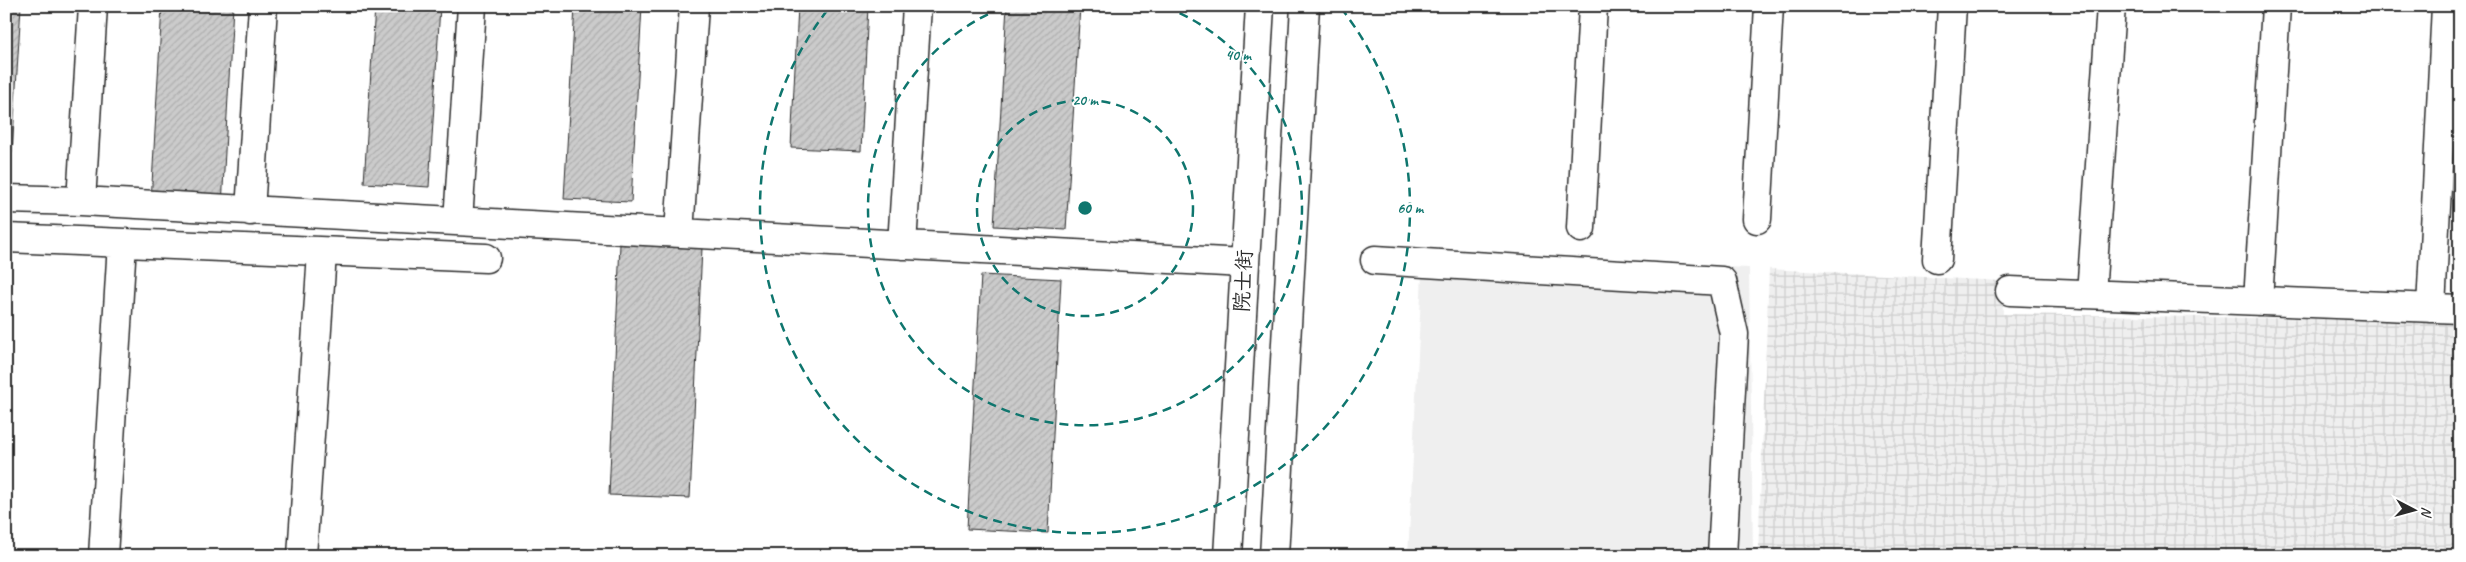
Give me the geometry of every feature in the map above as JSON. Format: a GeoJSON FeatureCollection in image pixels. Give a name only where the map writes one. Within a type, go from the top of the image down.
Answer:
{"type":"FeatureCollection","features":[{"type":"Feature","properties":{"kind":"street"},"geometry":{"type":"LineString","coordinates":[[81,201],[93,6]]}},
{"type":"Feature","properties":{"kind":"street"},"geometry":{"type":"LineString","coordinates":[[250,211],[263,6]]}},
{"type":"Feature","properties":{"kind":"street"},"geometry":{"type":"LineString","coordinates":[[458,221],[472,6]]}},
{"type":"Feature","properties":{"kind":"street"},"geometry":{"type":"LineString","coordinates":[[678,233],[694,6]]}},
{"type":"Feature","properties":{"kind":"street"},"geometry":{"type":"LineString","coordinates":[[902,245],[917,6]]}},
{"type":"Feature","properties":{"kind":"street","name":"院士街"},"geometry":{"type":"LineString","coordinates":[[1228,556],[1260,6]]}},
{"type":"Feature","properties":{"kind":"street"},"geometry":{"type":"LineString","coordinates":[[1274,556],[1305,6]]}},
{"type":"Feature","properties":{"kind":"street"},"geometry":{"type":"LineString","coordinates":[[1581,228],[1593,6]]}},
{"type":"Feature","properties":{"kind":"street"},"geometry":{"type":"LineString","coordinates":[[1757,219],[1769,6]]}},
{"type":"Feature","properties":{"kind":"street"},"geometry":{"type":"LineString","coordinates":[[1937,260],[1952,6]]}},
{"type":"Feature","properties":{"kind":"street"},"geometry":{"type":"LineString","coordinates":[[2091,294],[2111,6]]}},
{"type":"Feature","properties":{"kind":"street"},"geometry":{"type":"LineString","coordinates":[[2258,301],[2276,6]]}},
{"type":"Feature","properties":{"kind":"street"},"geometry":{"type":"LineString","coordinates":[[2431,308],[2446,6]]}},
{"type":"Feature","properties":{"kind":"street"},"geometry":{"type":"LineString","coordinates":[[6,199],[81,201],[1244,263]]}},
{"type":"Feature","properties":{"kind":"street"},"geometry":{"type":"LineString","coordinates":[[6,238],[322,253],[486,258]]}},
{"type":"Feature","properties":{"kind":"street"},"geometry":{"type":"LineString","coordinates":[[103,556],[122,243]]}},
{"type":"Feature","properties":{"kind":"street"},"geometry":{"type":"LineString","coordinates":[[302,556],[322,253]]}},
{"type":"Feature","properties":{"kind":"street"},"geometry":{"type":"LineString","coordinates":[[1375,260],[1722,280],[1734,334],[1722,556]]}},
{"type":"Feature","properties":{"kind":"street"},"geometry":{"type":"LineString","coordinates":[[2010,291],[2460,309]]}},
{"type":"Feature","properties":{"kind":"shaded area"},"geometry":{"type":"Polygon","coordinates":[[[1423,254],[1749,268],[1753,556],[1408,556],[1423,254]]]}},
{"type":"Feature","properties":{"kind":"shaded area"},"geometry":{"type":"Polygon","coordinates":[[[1769,269],[2002,281],[2003,314],[2460,321],[2460,556],[1758,556],[1769,269]]]}},
{"type":"Feature","properties":{"kind":"building"},"geometry":{"type":"Polygon","coordinates":[[[6,6],[21,6],[12,153],[6,153],[6,6]]]}},
{"type":"Feature","properties":{"kind":"building"},"geometry":{"type":"Polygon","coordinates":[[[162,6],[233,6],[222,206],[151,202],[162,6]]]}},
{"type":"Feature","properties":{"kind":"building"},"geometry":{"type":"Polygon","coordinates":[[[375,6],[440,6],[429,187],[364,183],[375,6]]]}},
{"type":"Feature","properties":{"kind":"building"},"geometry":{"type":"Polygon","coordinates":[[[575,6],[642,6],[631,202],[564,199],[575,6]]]}},
{"type":"Feature","properties":{"kind":"building"},"geometry":{"type":"Polygon","coordinates":[[[798,6],[868,6],[861,151],[791,148],[798,6]]]}},
{"type":"Feature","properties":{"kind":"building"},"geometry":{"type":"Polygon","coordinates":[[[1007,6],[1080,6],[1066,230],[994,226],[1007,6]]]}},
{"type":"Feature","properties":{"kind":"building"},"geometry":{"type":"Polygon","coordinates":[[[620,244],[702,248],[690,498],[609,495],[620,244]]]}},
{"type":"Feature","properties":{"kind":"building"},"geometry":{"type":"Polygon","coordinates":[[[981,275],[1061,279],[1048,533],[967,529],[981,275]]]}}]}
